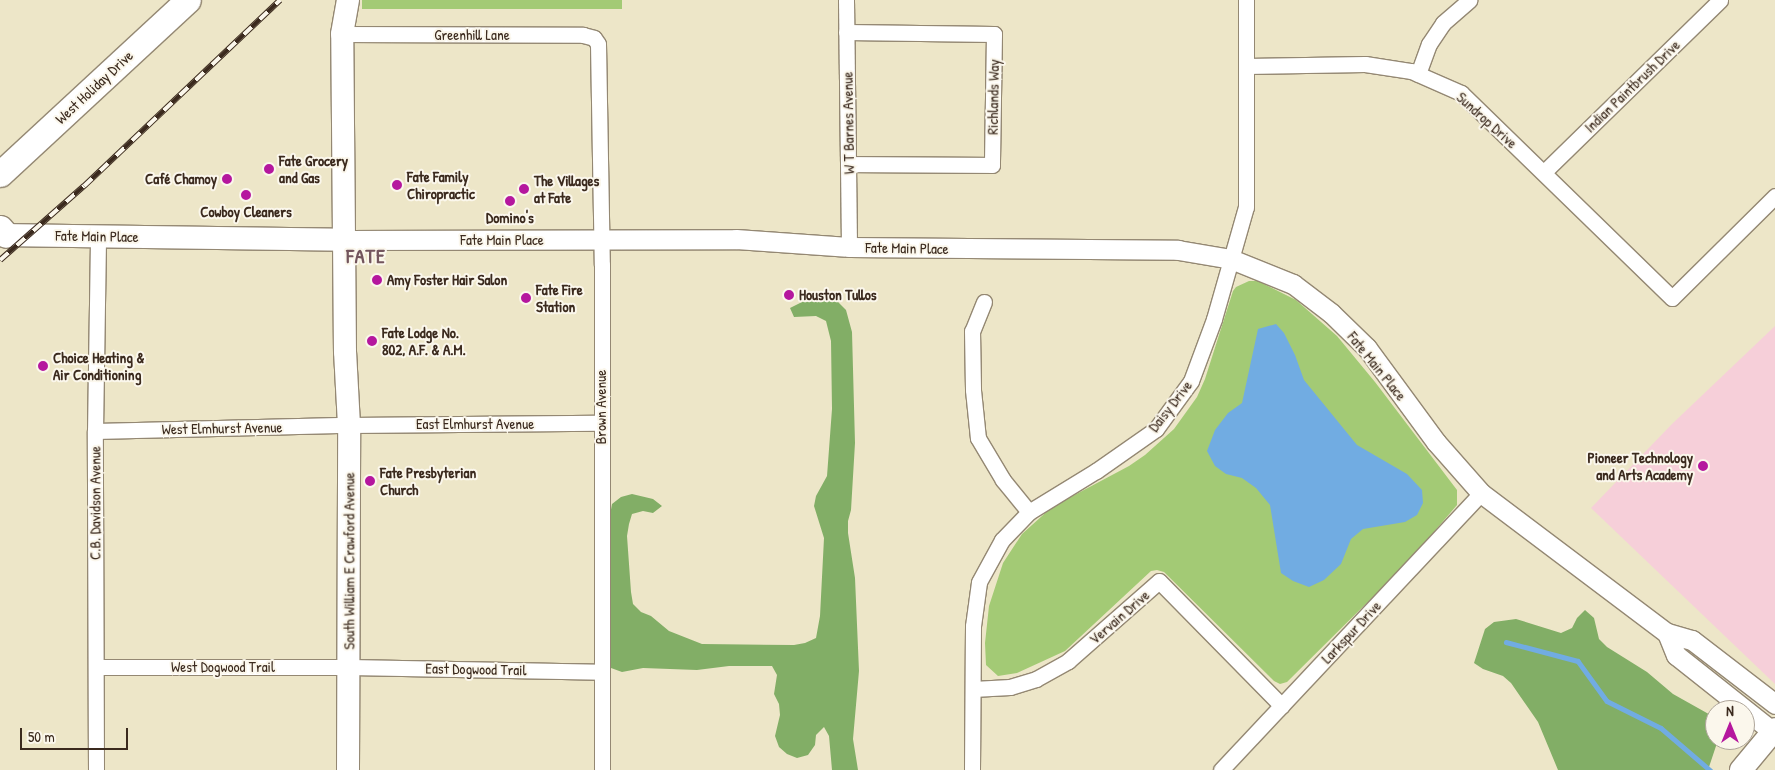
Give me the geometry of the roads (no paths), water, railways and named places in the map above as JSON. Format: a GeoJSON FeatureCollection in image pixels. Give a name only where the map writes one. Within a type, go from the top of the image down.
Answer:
{"type":"FeatureCollection","features":[{"type":"Feature","properties":{"kind":"main road","name":"West Holiday Drive"},"geometry":{"type":"LineString","coordinates":[[0,174],[188,0]]}},
{"type":"Feature","properties":{"kind":"main road","name":"South William E Crawford Avenue"},"geometry":{"type":"LineString","coordinates":[[348,0],[342,34],[345,352],[349,425],[348,770]]}},
{"type":"Feature","properties":{"kind":"main road","name":"Fate Main Place"},"geometry":{"type":"LineString","coordinates":[[2,232],[98,236],[344,240]]}},
{"type":"Feature","properties":{"kind":"main road"},"geometry":{"type":"LineString","coordinates":[[1741,770],[1774,731]]}},
{"type":"Feature","properties":{"kind":"street","name":"W T Barnes Avenue"},"geometry":{"type":"LineString","coordinates":[[846,0],[849,247]]}},
{"type":"Feature","properties":{"kind":"street","name":"Daisy Drive"},"geometry":{"type":"LineString","coordinates":[[972,770],[973,626],[979,582],[1002,540],[1029,512],[1096,471],[1156,429],[1191,380],[1214,319],[1246,207],[1246,0]]}},
{"type":"Feature","properties":{"kind":"street"},"geometry":{"type":"LineString","coordinates":[[1418,74],[1429,44],[1443,23],[1468,0]]}},
{"type":"Feature","properties":{"kind":"street","name":"Indian Paintbrush Drive"},"geometry":{"type":"LineString","coordinates":[[1544,172],[1720,0]]}},
{"type":"Feature","properties":{"kind":"street","name":"Richlands Way"},"geometry":{"type":"LineString","coordinates":[[846,32],[994,34],[992,165],[848,164]]}},
{"type":"Feature","properties":{"kind":"street","name":"Greenhill Lane"},"geometry":{"type":"LineString","coordinates":[[342,34],[583,35],[594,38],[598,44]]}},
{"type":"Feature","properties":{"kind":"street","name":"Brown Avenue"},"geometry":{"type":"LineString","coordinates":[[598,44],[601,240],[602,770]]}},
{"type":"Feature","properties":{"kind":"street","name":"Sundrop Drive"},"geometry":{"type":"LineString","coordinates":[[1246,66],[1365,64],[1410,71],[1462,94],[1672,298],[1775,196]]}},
{"type":"Feature","properties":{"kind":"street","name":"C.B. Davidson Avenue"},"geometry":{"type":"LineString","coordinates":[[96,770],[95,431],[98,236]]}},
{"type":"Feature","properties":{"kind":"street","name":"Fate Main Place"},"geometry":{"type":"LineString","coordinates":[[344,240],[736,239],[849,247],[1178,250],[1231,259],[1293,284],[1331,313],[1367,348],[1436,442],[1481,494],[1666,633],[1692,640],[1775,704]]}},
{"type":"Feature","properties":{"kind":"street"},"geometry":{"type":"LineString","coordinates":[[984,302],[972,331],[973,390],[978,438],[1003,480],[1029,512]]}},
{"type":"Feature","properties":{"kind":"street","name":"East Elmhurst Avenue"},"geometry":{"type":"LineString","coordinates":[[349,425],[600,423]]}},
{"type":"Feature","properties":{"kind":"street","name":"West Elmhurst Avenue"},"geometry":{"type":"LineString","coordinates":[[95,431],[349,425]]}},
{"type":"Feature","properties":{"kind":"street","name":"Larkspur Drive"},"geometry":{"type":"LineString","coordinates":[[1221,770],[1481,494]]}},
{"type":"Feature","properties":{"kind":"street","name":"Vervain Drive"},"geometry":{"type":"LineString","coordinates":[[973,689],[1010,687],[1036,679],[1068,661],[1159,582],[1282,706]]}},
{"type":"Feature","properties":{"kind":"street","name":"Fate Main Place"},"geometry":{"type":"LineString","coordinates":[[1666,633],[1676,655],[1774,731]]}},
{"type":"Feature","properties":{"kind":"street","name":"West Dogwood Trail"},"geometry":{"type":"LineString","coordinates":[[96,667],[349,667]]}},
{"type":"Feature","properties":{"kind":"street","name":"East Dogwood Trail"},"geometry":{"type":"LineString","coordinates":[[349,667],[602,672]]}},
{"type":"Feature","properties":{"kind":"water"},"geometry":{"type":"Polygon","coordinates":[[[1276,324],[1284,333],[1295,355],[1304,380],[1357,445],[1407,474],[1422,490],[1423,503],[1417,515],[1405,522],[1363,529],[1351,539],[1341,564],[1324,580],[1309,587],[1293,581],[1281,573],[1270,505],[1256,488],[1242,478],[1226,474],[1215,466],[1207,451],[1215,430],[1228,413],[1242,403],[1258,329],[1276,324]]]}},
{"type":"Feature","properties":{"kind":"waterway"},"geometry":{"type":"LineString","coordinates":[[1506,642],[1578,661],[1607,701],[1661,728],[1710,770]]}},
{"type":"Feature","properties":{"kind":"railway"},"geometry":{"type":"LineString","coordinates":[[0,260],[84,186],[280,0]]}},
{"type":"Feature","properties":{"kind":"place","name":"Fate Grocery and Gas"},"geometry":{"type":"Point","coordinates":[269,169]}},
{"type":"Feature","properties":{"kind":"place","name":"Café Chamoy"},"geometry":{"type":"Point","coordinates":[227,179]}},
{"type":"Feature","properties":{"kind":"place","name":"Fate Family Chiropractic"},"geometry":{"type":"Point","coordinates":[397,185]}},
{"type":"Feature","properties":{"kind":"place","name":"The Villages at Fate"},"geometry":{"type":"Point","coordinates":[524,189]}},
{"type":"Feature","properties":{"kind":"place","name":"Cowboy Cleaners"},"geometry":{"type":"Point","coordinates":[246,195]}},
{"type":"Feature","properties":{"kind":"place","name":"Domino's"},"geometry":{"type":"Point","coordinates":[510,201]}},
{"type":"Feature","properties":{"kind":"place","name":"Amy Foster Hair Salon"},"geometry":{"type":"Point","coordinates":[377,280]}},
{"type":"Feature","properties":{"kind":"place","name":"Houston Tullos"},"geometry":{"type":"Point","coordinates":[789,295]}},
{"type":"Feature","properties":{"kind":"place","name":"Fate Fire Station"},"geometry":{"type":"Point","coordinates":[526,298]}},
{"type":"Feature","properties":{"kind":"place","name":"Fate Lodge No. 802, A.F. & A.M."},"geometry":{"type":"Point","coordinates":[372,341]}},
{"type":"Feature","properties":{"kind":"place","name":"Choice Heating & Air Conditioning"},"geometry":{"type":"Point","coordinates":[43,366]}},
{"type":"Feature","properties":{"kind":"place","name":"Pioneer Technology and Arts Academy"},"geometry":{"type":"Point","coordinates":[1703,466]}},
{"type":"Feature","properties":{"kind":"place","name":"Fate Presbyterian Church"},"geometry":{"type":"Point","coordinates":[370,481]}},
{"type":"Feature","properties":{"kind":"district","name":"FATE"},"geometry":{"type":"Point","coordinates":[366,255]}}]}
